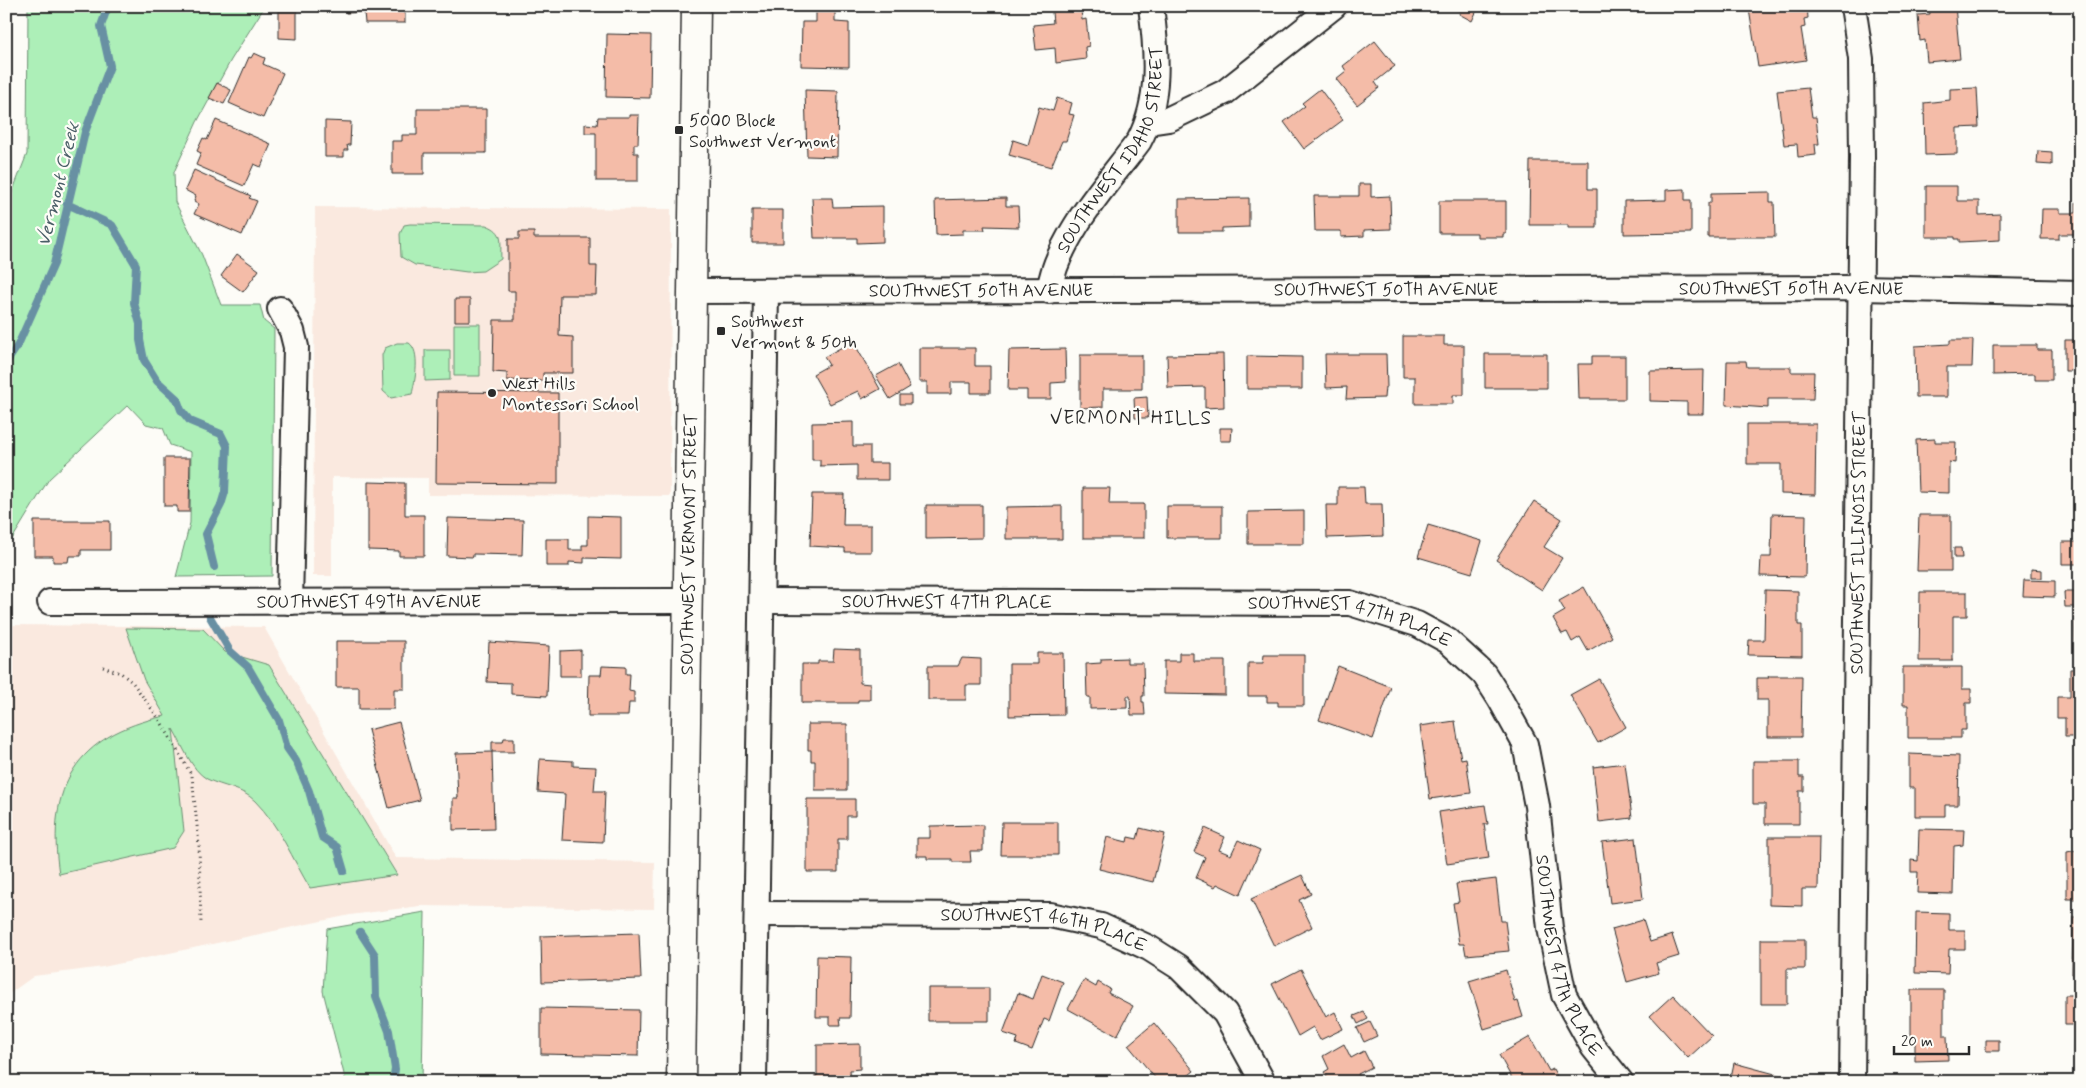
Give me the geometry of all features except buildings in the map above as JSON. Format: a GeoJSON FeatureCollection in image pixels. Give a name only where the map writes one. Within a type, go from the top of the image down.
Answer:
{"type":"FeatureCollection","features":[{"type":"Feature","properties":{"kind":"main road","name":"SOUTHWEST VERMONT STREET"},"geometry":{"type":"LineString","coordinates":[[681,1082],[696,6]]}},
{"type":"Feature","properties":{"kind":"street","name":"SOUTHWEST IDAHO STREET"},"geometry":{"type":"LineString","coordinates":[[1048,291],[1052,272],[1062,249],[1139,141],[1150,122],[1155,96],[1154,30],[1150,6]]}},
{"type":"Feature","properties":{"kind":"street"},"geometry":{"type":"LineString","coordinates":[[1150,122],[1170,119],[1225,92],[1334,6]]}},
{"type":"Feature","properties":{"kind":"street","name":"SOUTHWEST ILLINOIS STREET"},"geometry":{"type":"LineString","coordinates":[[1852,1082],[1861,288],[1861,59],[1853,6]]}},
{"type":"Feature","properties":{"kind":"street","name":"SOUTHWEST 50TH AVENUE"},"geometry":{"type":"LineString","coordinates":[[692,292],[1861,288],[2080,293]]}},
{"type":"Feature","properties":{"kind":"street"},"geometry":{"type":"LineString","coordinates":[[754,1082],[766,291]]}},
{"type":"Feature","properties":{"kind":"street"},"geometry":{"type":"LineString","coordinates":[[280,309],[292,331],[296,347],[290,602]]}},
{"type":"Feature","properties":{"kind":"street","name":"SOUTHWEST 49TH AVENUE"},"geometry":{"type":"LineString","coordinates":[[50,602],[688,601]]}},
{"type":"Feature","properties":{"kind":"street","name":"SOUTHWEST 47TH PLACE"},"geometry":{"type":"LineString","coordinates":[[762,601],[1341,603],[1358,605],[1417,624],[1448,641],[1484,674],[1525,744],[1536,806],[1550,928],[1564,994],[1593,1047],[1621,1082]]}},
{"type":"Feature","properties":{"kind":"street","name":"SOUTHWEST 46TH PLACE"},"geometry":{"type":"LineString","coordinates":[[757,914],[1050,915],[1102,926],[1149,948],[1179,967],[1225,1013],[1263,1082]]}},
{"type":"Feature","properties":{"kind":"path"},"geometry":{"type":"LineString","coordinates":[[103,667],[121,673],[133,683],[161,722],[192,776],[199,846],[201,924]]}},
{"type":"Feature","properties":{"kind":"shaded area","name":"West Hills Montessori School"},"geometry":{"type":"Polygon","coordinates":[[[315,207],[671,209],[670,496],[428,495],[428,478],[332,477],[332,576],[313,576],[315,207]]]}},
{"type":"Feature","properties":{"kind":"shaded area"},"geometry":{"type":"Polygon","coordinates":[[[6,625],[264,627],[396,858],[655,862],[654,909],[420,906],[350,915],[103,967],[34,976],[6,996],[6,625]]]}},
{"type":"Feature","properties":{"kind":"green space"},"geometry":{"type":"Polygon","coordinates":[[[28,6],[265,6],[231,60],[197,122],[174,172],[175,202],[202,255],[221,305],[260,305],[264,321],[274,329],[272,576],[176,577],[190,523],[191,452],[170,445],[163,428],[146,424],[128,405],[49,479],[6,549],[6,208],[27,154],[28,6]]]}},
{"type":"Feature","properties":{"kind":"green space"},"geometry":{"type":"Polygon","coordinates":[[[404,225],[486,225],[499,234],[501,259],[483,271],[467,272],[415,265],[401,257],[400,234],[404,225]]]}},
{"type":"Feature","properties":{"kind":"green space"},"geometry":{"type":"Polygon","coordinates":[[[454,324],[480,324],[480,376],[454,376],[454,324]]]}},
{"type":"Feature","properties":{"kind":"green space"},"geometry":{"type":"Polygon","coordinates":[[[397,343],[409,343],[413,347],[416,359],[416,374],[412,394],[391,398],[383,391],[382,355],[385,348],[397,343]]]}},
{"type":"Feature","properties":{"kind":"green space"},"geometry":{"type":"Polygon","coordinates":[[[425,350],[450,350],[450,380],[425,381],[425,350]]]}},
{"type":"Feature","properties":{"kind":"green space"},"geometry":{"type":"Polygon","coordinates":[[[126,628],[203,629],[225,652],[269,665],[397,875],[310,888],[264,810],[244,793],[213,782],[201,775],[187,756],[173,729],[184,831],[173,848],[59,874],[56,843],[58,815],[63,790],[74,769],[89,751],[109,736],[134,725],[165,716],[144,680],[126,628]]]}},
{"type":"Feature","properties":{"kind":"green space"},"geometry":{"type":"Polygon","coordinates":[[[425,912],[422,1082],[346,1082],[323,991],[327,929],[425,912]]]}},
{"type":"Feature","properties":{"kind":"waterway","name":"Vermont Creek"},"geometry":{"type":"LineString","coordinates":[[6,363],[18,345],[54,264],[85,132],[110,66],[101,26],[108,6]]}},
{"type":"Feature","properties":{"kind":"waterway"},"geometry":{"type":"LineString","coordinates":[[67,204],[112,225],[136,265],[134,303],[140,324],[140,340],[144,360],[157,381],[177,399],[181,410],[190,421],[221,434],[227,446],[225,492],[221,505],[206,534],[214,567]]}},
{"type":"Feature","properties":{"kind":"waterway"},"geometry":{"type":"LineString","coordinates":[[210,617],[230,651],[248,667],[279,720],[287,748],[296,761],[309,791],[322,837],[337,847],[344,871]]}},
{"type":"Feature","properties":{"kind":"waterway"},"geometry":{"type":"LineString","coordinates":[[360,932],[375,955],[376,997],[389,1031],[395,1069],[393,1082]]}},
{"type":"Feature","properties":{"kind":"place","name":"5000 Block Southwest Vermont"},"geometry":{"type":"Point","coordinates":[679,130]}},
{"type":"Feature","properties":{"kind":"place","name":"Southwest Vermont & 50th"},"geometry":{"type":"Point","coordinates":[721,331]}},
{"type":"Feature","properties":{"kind":"place","name":"West Hills Montessori School"},"geometry":{"type":"Point","coordinates":[492,393]}},
{"type":"Feature","properties":{"kind":"district","name":"VERMONT HILLS"},"geometry":{"type":"Point","coordinates":[1131,417]}}]}
